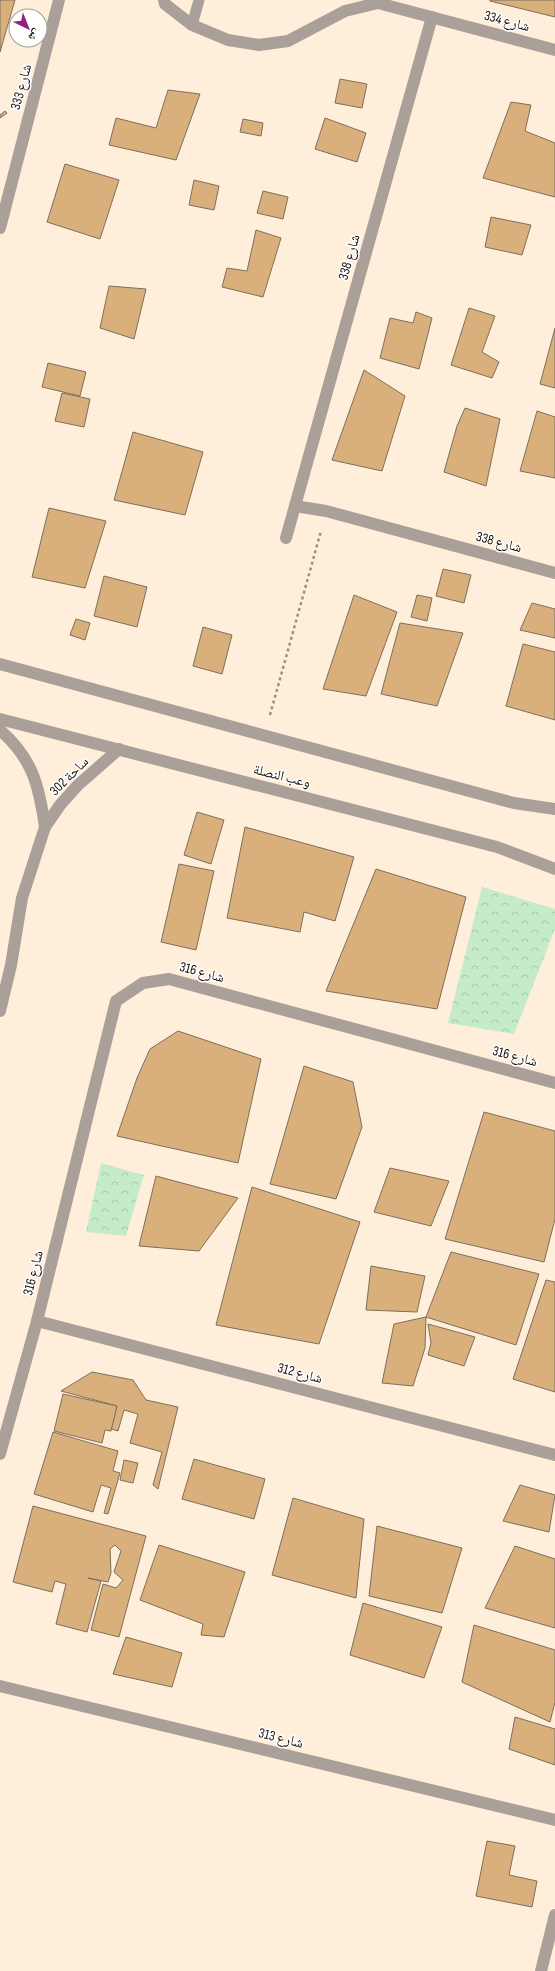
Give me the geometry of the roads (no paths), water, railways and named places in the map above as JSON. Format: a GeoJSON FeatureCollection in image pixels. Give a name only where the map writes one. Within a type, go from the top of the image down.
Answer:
{"type":"FeatureCollection","features":[{"type":"Feature","properties":{"kind":"street","name":"شارع 333"},"geometry":{"type":"LineString","coordinates":[[0,228],[59,0]]}},
{"type":"Feature","properties":{"kind":"street","name":"شارع 334"},"geometry":{"type":"LineString","coordinates":[[164,0],[166,4],[192,25],[228,40],[259,45],[288,41],[345,11],[378,3],[555,50]]}},
{"type":"Feature","properties":{"kind":"street","name":"شارع 338"},"geometry":{"type":"LineString","coordinates":[[286,538],[432,17]]}},
{"type":"Feature","properties":{"kind":"street","name":"شارع 338"},"geometry":{"type":"LineString","coordinates":[[295,506],[326,511],[555,573]]}},
{"type":"Feature","properties":{"kind":"street"},"geometry":{"type":"LineString","coordinates":[[0,664],[514,803],[555,809]]}},
{"type":"Feature","properties":{"kind":"street","name":"وعب النصلة"},"geometry":{"type":"LineString","coordinates":[[0,719],[497,847],[555,869]]}},
{"type":"Feature","properties":{"kind":"street","name":"ساحة 302"},"geometry":{"type":"LineString","coordinates":[[0,730],[8,737],[28,762],[40,793],[45,827]]}},
{"type":"Feature","properties":{"kind":"street","name":"ساحة 302"},"geometry":{"type":"LineString","coordinates":[[0,1011],[11,965],[22,898],[45,827],[78,785],[119,749]]}},
{"type":"Feature","properties":{"kind":"street","name":"شارع 316"},"geometry":{"type":"LineString","coordinates":[[37,1321],[116,1001],[143,983],[169,979],[555,1083]]}},
{"type":"Feature","properties":{"kind":"street"},"geometry":{"type":"LineString","coordinates":[[0,1454],[37,1321]]}},
{"type":"Feature","properties":{"kind":"street","name":"شارع 312"},"geometry":{"type":"LineString","coordinates":[[37,1321],[555,1455]]}},
{"type":"Feature","properties":{"kind":"street","name":"شارع 313"},"geometry":{"type":"LineString","coordinates":[[0,1686],[555,1820]]}},
{"type":"Feature","properties":{"kind":"street"},"geometry":{"type":"LineString","coordinates":[[541,1971],[555,1915]]}},
{"type":"Feature","properties":{"kind":"lane"},"geometry":{"type":"LineString","coordinates":[[192,25],[199,0]]}}]}
